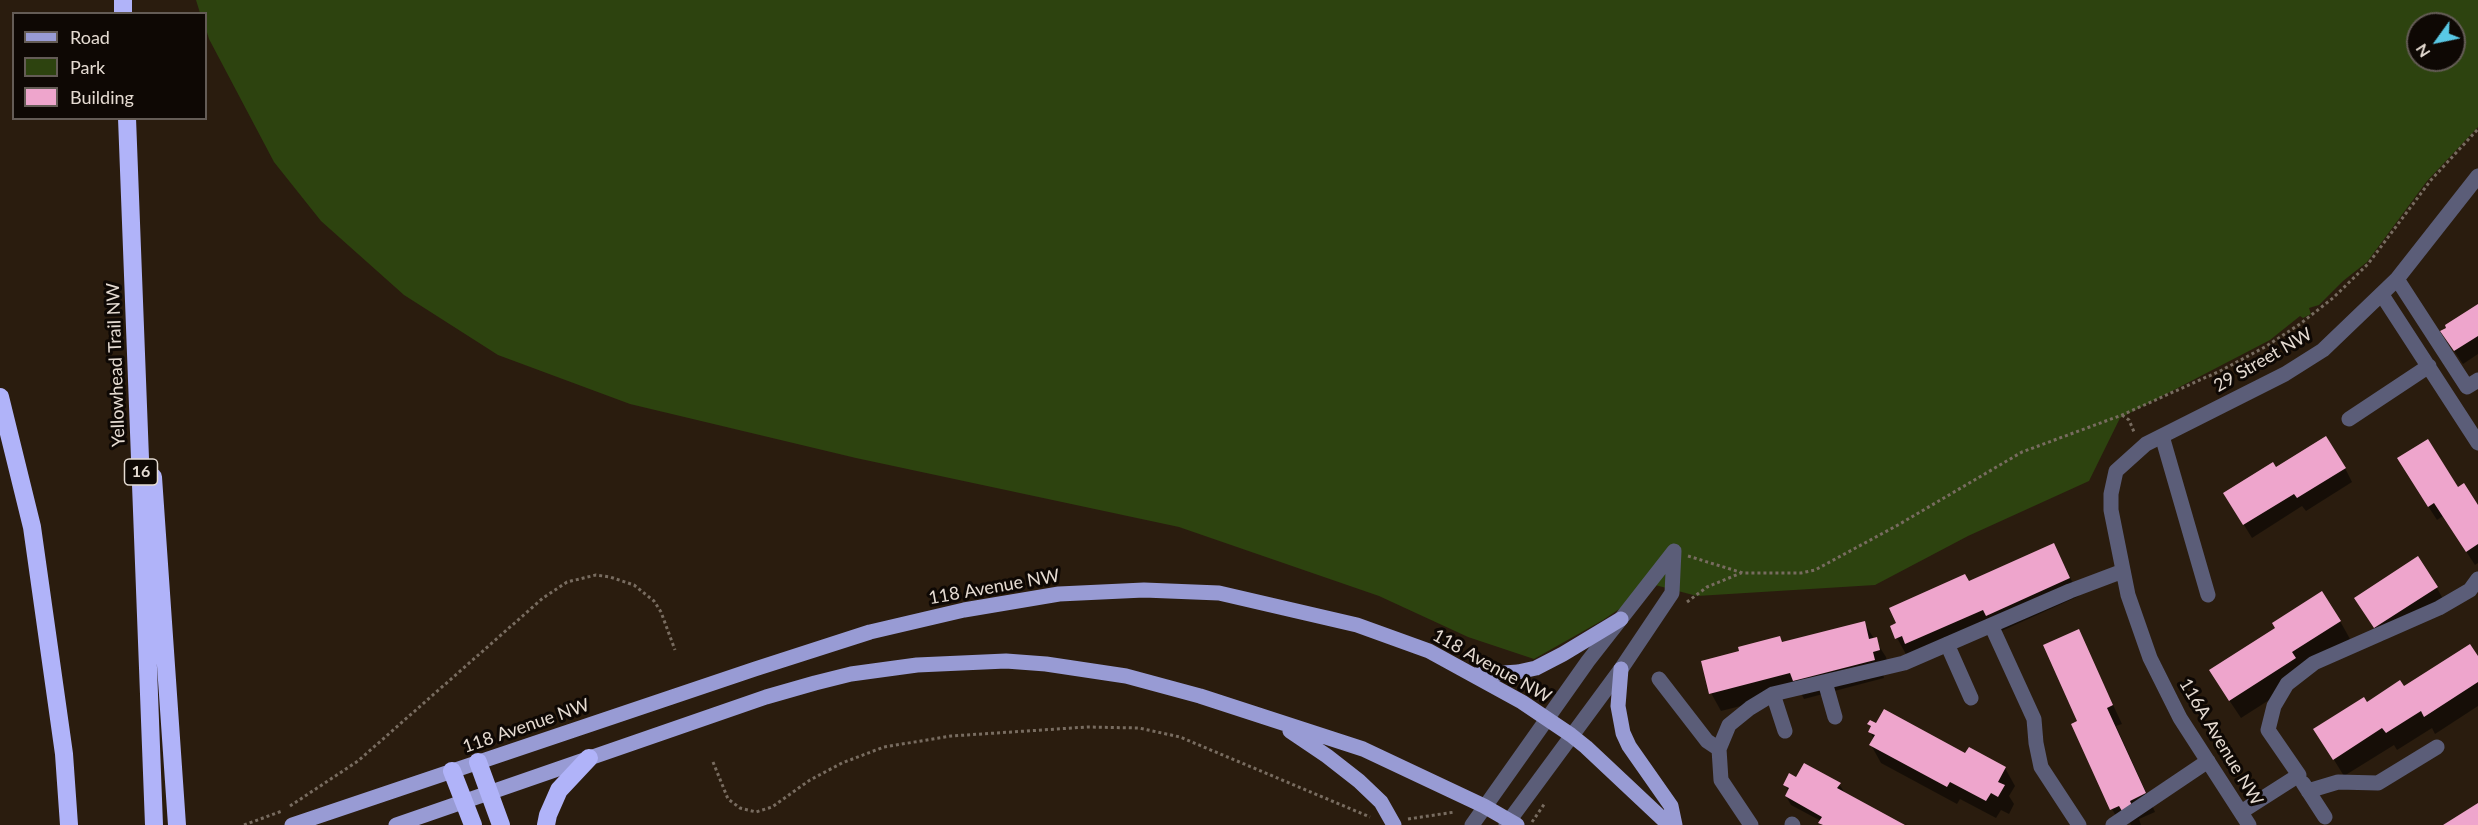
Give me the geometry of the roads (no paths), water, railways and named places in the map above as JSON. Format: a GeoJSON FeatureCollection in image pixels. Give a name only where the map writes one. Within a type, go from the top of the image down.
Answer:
{"type":"FeatureCollection","features":[{"type":"Feature","properties":{"kind":"highway","name":"Yellowhead Trail NW"},"geometry":{"type":"LineString","coordinates":[[127,120],[154,825]]}},
{"type":"Feature","properties":{"kind":"highway"},"geometry":{"type":"LineString","coordinates":[[0,397],[32,527],[60,721],[69,825]]}},
{"type":"Feature","properties":{"kind":"highway"},"geometry":{"type":"LineString","coordinates":[[139,401],[154,484],[177,825]]}},
{"type":"Feature","properties":{"kind":"highway"},"geometry":{"type":"LineString","coordinates":[[546,825],[559,790],[589,758]]}},
{"type":"Feature","properties":{"kind":"highway"},"geometry":{"type":"LineString","coordinates":[[478,762],[501,825]]}},
{"type":"Feature","properties":{"kind":"highway"},"geometry":{"type":"LineString","coordinates":[[452,771],[473,825]]}},
{"type":"Feature","properties":{"kind":"main road","name":"118 Avenue NW"},"geometry":{"type":"LineString","coordinates":[[292,825],[870,632],[964,610],[1059,594],[1144,590],[1219,592],[1357,624],[1430,651],[1522,702],[1571,735],[1669,825]]}},
{"type":"Feature","properties":{"kind":"main road"},"geometry":{"type":"LineString","coordinates":[[1474,675],[1518,672],[1536,668],[1621,619]]}},
{"type":"Feature","properties":{"kind":"main road"},"geometry":{"type":"LineString","coordinates":[[396,825],[766,697],[851,675],[917,664],[967,661],[1046,664],[1126,676],[1200,696],[1363,749],[1484,806],[1511,824]]}},
{"type":"Feature","properties":{"kind":"main road"},"geometry":{"type":"LineString","coordinates":[[1621,669],[1618,706],[1623,733],[1629,746],[1671,806],[1675,825]]}},
{"type":"Feature","properties":{"kind":"main road"},"geometry":{"type":"LineString","coordinates":[[1275,722],[1328,756],[1359,781],[1399,822]]}},
{"type":"Feature","properties":{"kind":"street","name":"29 Street NW"},"geometry":{"type":"LineString","coordinates":[[2116,471],[2146,444],[2286,374],[2323,350],[2397,279],[2478,176]]}},
{"type":"Feature","properties":{"kind":"street"},"geometry":{"type":"LineString","coordinates":[[2397,279],[2467,387],[2478,380]]}},
{"type":"Feature","properties":{"kind":"street"},"geometry":{"type":"LineString","coordinates":[[2382,295],[2478,443]]}},
{"type":"Feature","properties":{"kind":"street"},"geometry":{"type":"LineString","coordinates":[[2349,419],[2429,366]]}},
{"type":"Feature","properties":{"kind":"street"},"geometry":{"type":"LineString","coordinates":[[2162,436],[2208,595]]}},
{"type":"Feature","properties":{"kind":"street","name":"116A Avenue NW"},"geometry":{"type":"LineString","coordinates":[[2116,471],[2111,494],[2111,510],[2128,595],[2150,658],[2180,718],[2249,825]]}},
{"type":"Feature","properties":{"kind":"street"},"geometry":{"type":"LineString","coordinates":[[1472,825],[1546,719],[1674,551],[1672,592],[1621,669],[1571,735],[1511,824]]}},
{"type":"Feature","properties":{"kind":"street"},"geometry":{"type":"LineString","coordinates":[[1751,825],[1721,780],[1719,749],[1729,725],[1773,694],[1904,663],[2123,570]]}},
{"type":"Feature","properties":{"kind":"street"},"geometry":{"type":"LineString","coordinates":[[2325,817],[2268,730],[2274,706],[2287,684],[2314,663],[2439,608],[2470,590],[2478,579]]}},
{"type":"Feature","properties":{"kind":"street"},"geometry":{"type":"LineString","coordinates":[[1991,625],[2034,719],[2041,767],[2079,825]]}},
{"type":"Feature","properties":{"kind":"street"},"geometry":{"type":"LineString","coordinates":[[1947,644],[1971,698]]}},
{"type":"Feature","properties":{"kind":"street"},"geometry":{"type":"LineString","coordinates":[[1659,679],[1707,741],[1719,749]]}},
{"type":"Feature","properties":{"kind":"street"},"geometry":{"type":"LineString","coordinates":[[1825,682],[1835,717]]}},
{"type":"Feature","properties":{"kind":"street"},"geometry":{"type":"LineString","coordinates":[[1773,694],[1785,731]]}},
{"type":"Feature","properties":{"kind":"street"},"geometry":{"type":"LineString","coordinates":[[2308,791],[2338,782],[2378,783],[2437,747]]}},
{"type":"Feature","properties":{"kind":"street"},"geometry":{"type":"LineString","coordinates":[[2113,825],[2208,761]]}},
{"type":"Feature","properties":{"kind":"street"},"geometry":{"type":"LineString","coordinates":[[2241,812],[2299,775]]}}]}
